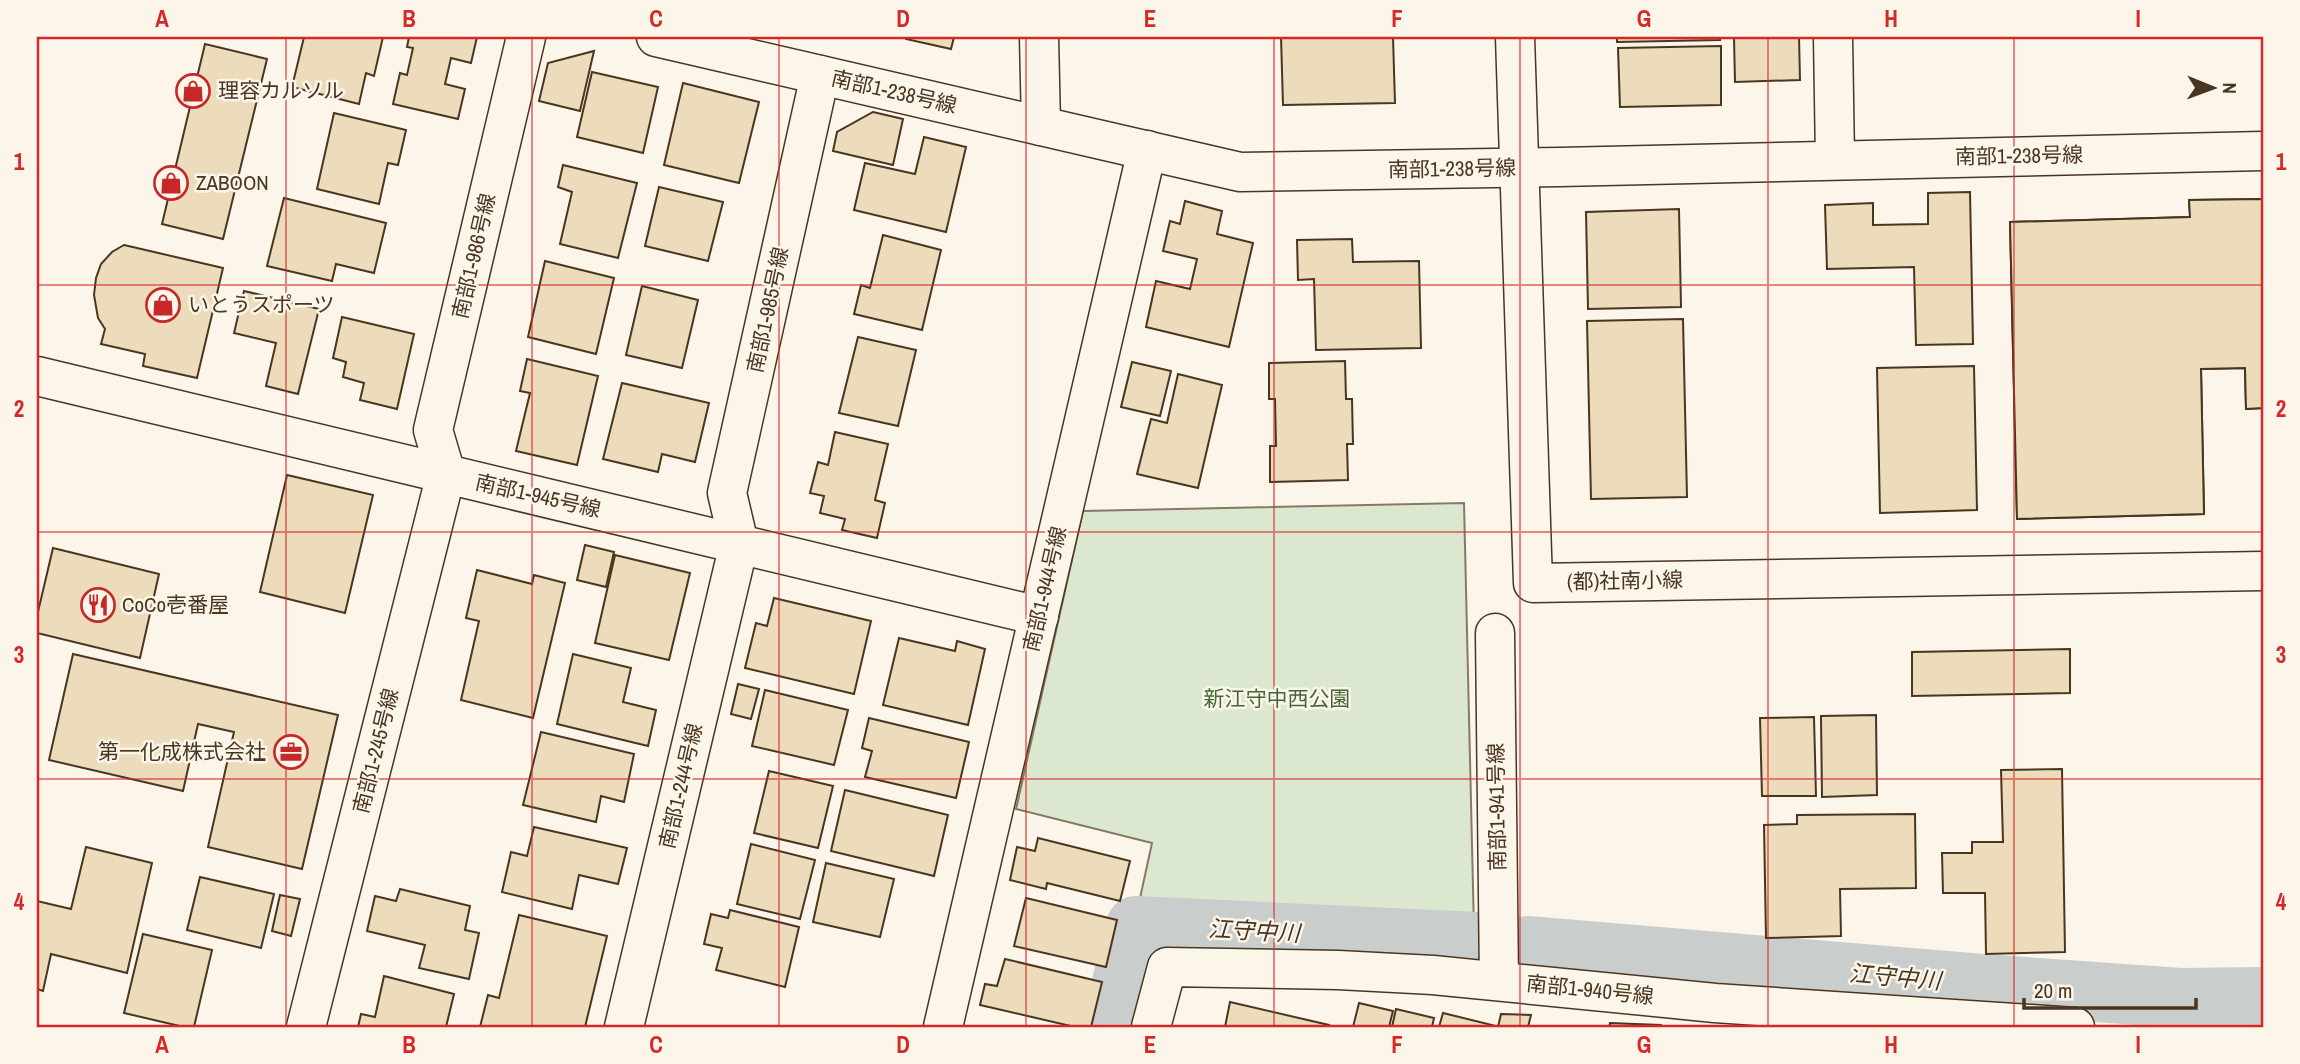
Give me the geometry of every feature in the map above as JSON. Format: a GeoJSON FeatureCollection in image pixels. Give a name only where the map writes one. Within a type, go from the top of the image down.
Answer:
{"type":"FeatureCollection","features":[{"type":"Feature","properties":{"kind":"street","name":"南部1-986号線"},"geometry":{"type":"LineString","coordinates":[[446,474],[433,430],[526,37]]}},
{"type":"Feature","properties":{"kind":"street","name":"南部1-238号線"},"geometry":{"type":"LineString","coordinates":[[656,37],[1240,172],[2263,151]]}},
{"type":"Feature","properties":{"kind":"street"},"geometry":{"type":"LineString","coordinates":[[1039,37],[1041,126]]}},
{"type":"Feature","properties":{"kind":"street","name":"(都)社南小線"},"geometry":{"type":"LineString","coordinates":[[1515,37],[1533,583],[2263,570]]}},
{"type":"Feature","properties":{"kind":"street"},"geometry":{"type":"LineString","coordinates":[[1833,37],[1835,160]]}},
{"type":"Feature","properties":{"kind":"street","name":"南部1-985号線"},"geometry":{"type":"LineString","coordinates":[[738,544],[727,493],[820,75]]}},
{"type":"Feature","properties":{"kind":"street","name":"南部1-944号線"},"geometry":{"type":"LineString","coordinates":[[943,1027],[1147,150]]}},
{"type":"Feature","properties":{"kind":"street","name":"南部1-945号線"},"geometry":{"type":"LineString","coordinates":[[37,376],[1039,616]]}},
{"type":"Feature","properties":{"kind":"street","name":"南部1-245号線"},"geometry":{"type":"LineString","coordinates":[[306,1027],[446,474]]}},
{"type":"Feature","properties":{"kind":"street","name":"南部1-244号線"},"geometry":{"type":"LineString","coordinates":[[624,1027],[738,544]]}},
{"type":"Feature","properties":{"kind":"street","name":"南部1-941号線"},"geometry":{"type":"LineString","coordinates":[[1495,633],[1499,981]]}},
{"type":"Feature","properties":{"kind":"street","name":"南部1-940号線"},"geometry":{"type":"LineString","coordinates":[[1152,1027],[1167,967],[1338,970],[1499,981],[1712,1015],[2075,1027]]}},
{"type":"Feature","properties":{"kind":"green space","name":"新江守中西公園"},"geometry":{"type":"Polygon","coordinates":[[[1464,503],[1474,930],[1137,912],[1152,843],[1016,809],[1083,511],[1464,503]]]}},
{"type":"Feature","properties":{"kind":"building"},"geometry":{"type":"Polygon","coordinates":[[[304,37],[383,37],[374,76],[366,73],[359,104],[292,87],[304,37]]]}},
{"type":"Feature","properties":{"kind":"building"},"geometry":{"type":"Polygon","coordinates":[[[409,37],[477,37],[471,63],[451,58],[445,84],[465,89],[458,119],[393,104],[400,73],[407,75],[413,48],[407,47],[409,37]]]}},
{"type":"Feature","properties":{"kind":"building"},"geometry":{"type":"Polygon","coordinates":[[[906,37],[954,37],[951,49],[906,37]]]}},
{"type":"Feature","properties":{"kind":"building"},"geometry":{"type":"Polygon","coordinates":[[[1281,37],[1393,37],[1395,103],[1283,105],[1281,37]]]}},
{"type":"Feature","properties":{"kind":"building"},"geometry":{"type":"Polygon","coordinates":[[[1617,37],[1720,37],[1720,40],[1617,42],[1617,37]]]}},
{"type":"Feature","properties":{"kind":"building"},"geometry":{"type":"Polygon","coordinates":[[[1734,37],[1799,37],[1800,80],[1735,82],[1734,37]]]}},
{"type":"Feature","properties":{"kind":"building"},"geometry":{"type":"Polygon","coordinates":[[[205,44],[267,59],[223,239],[162,224],[205,44]]]}},
{"type":"Feature","properties":{"kind":"building"},"geometry":{"type":"Polygon","coordinates":[[[1721,46],[1721,105],[1620,107],[1618,48],[1721,46]]]}},
{"type":"Feature","properties":{"kind":"building"},"geometry":{"type":"Polygon","coordinates":[[[594,51],[580,111],[539,101],[548,63],[594,51]]]}},
{"type":"Feature","properties":{"kind":"building"},"geometry":{"type":"Polygon","coordinates":[[[592,72],[658,87],[643,153],[577,137],[592,72]]]}},
{"type":"Feature","properties":{"kind":"building"},"geometry":{"type":"Polygon","coordinates":[[[683,83],[759,102],[739,183],[664,165],[683,83]]]}},
{"type":"Feature","properties":{"kind":"building"},"geometry":{"type":"Polygon","coordinates":[[[873,112],[903,119],[893,165],[833,151],[837,132],[873,112]]]}},
{"type":"Feature","properties":{"kind":"building"},"geometry":{"type":"Polygon","coordinates":[[[334,113],[406,130],[398,165],[388,163],[379,204],[317,189],[334,113]]]}},
{"type":"Feature","properties":{"kind":"building"},"geometry":{"type":"Polygon","coordinates":[[[924,137],[966,147],[946,232],[854,210],[865,163],[915,174],[924,137]]]}},
{"type":"Feature","properties":{"kind":"building"},"geometry":{"type":"Polygon","coordinates":[[[563,165],[637,183],[618,258],[560,244],[572,192],[558,187],[563,165]]]}},
{"type":"Feature","properties":{"kind":"building"},"geometry":{"type":"Polygon","coordinates":[[[659,187],[723,202],[708,261],[645,246],[659,187]]]}},
{"type":"Feature","properties":{"kind":"building"},"geometry":{"type":"Polygon","coordinates":[[[1970,192],[1973,344],[1916,345],[1914,267],[1827,269],[1825,205],[1873,203],[1873,225],[1928,224],[1928,193],[1970,192]]]}},
{"type":"Feature","properties":{"kind":"building"},"geometry":{"type":"Polygon","coordinates":[[[284,198],[386,223],[374,273],[336,264],[332,281],[267,266],[284,198]]]}},
{"type":"Feature","properties":{"kind":"building"},"geometry":{"type":"Polygon","coordinates":[[[2263,199],[2263,408],[2246,409],[2245,368],[2201,369],[2204,514],[2017,519],[2010,222],[2190,217],[2189,200],[2263,199]],[[2164,308],[2115,309],[2118,426],[2151,426],[2152,436],[2167,436],[2164,308]]]}},
{"type":"Feature","properties":{"kind":"building"},"geometry":{"type":"Polygon","coordinates":[[[2263,199],[2263,408],[2246,409],[2245,368],[2201,369],[2204,514],[2017,519],[2010,222],[2190,217],[2189,200],[2263,199]]]}},
{"type":"Feature","properties":{"kind":"building"},"geometry":{"type":"Polygon","coordinates":[[[1185,201],[1222,211],[1217,234],[1253,243],[1229,347],[1146,327],[1156,281],[1190,289],[1197,259],[1163,251],[1170,221],[1180,224],[1185,201]]]}},
{"type":"Feature","properties":{"kind":"building"},"geometry":{"type":"Polygon","coordinates":[[[1679,209],[1681,307],[1588,309],[1586,212],[1679,209]]]}},
{"type":"Feature","properties":{"kind":"building"},"geometry":{"type":"Polygon","coordinates":[[[883,235],[941,250],[922,330],[854,314],[861,285],[870,288],[883,235]]]}},
{"type":"Feature","properties":{"kind":"building"},"geometry":{"type":"Polygon","coordinates":[[[1352,239],[1353,262],[1419,261],[1421,348],[1316,350],[1314,279],[1298,280],[1297,240],[1352,239]]]}},
{"type":"Feature","properties":{"kind":"building"},"geometry":{"type":"Polygon","coordinates":[[[124,245],[223,268],[197,378],[143,366],[145,354],[101,344],[105,329],[98,318],[94,295],[96,278],[101,264],[112,252],[124,245]]]}},
{"type":"Feature","properties":{"kind":"building"},"geometry":{"type":"Polygon","coordinates":[[[545,261],[614,278],[596,354],[528,337],[545,261]]]}},
{"type":"Feature","properties":{"kind":"building"},"geometry":{"type":"Polygon","coordinates":[[[642,286],[698,300],[682,368],[626,355],[642,286]]]}},
{"type":"Feature","properties":{"kind":"building"},"geometry":{"type":"Polygon","coordinates":[[[244,291],[319,309],[298,394],[266,386],[276,343],[234,333],[244,291]]]}},
{"type":"Feature","properties":{"kind":"building"},"geometry":{"type":"Polygon","coordinates":[[[342,317],[414,334],[397,409],[360,400],[364,383],[343,377],[346,362],[333,358],[342,317]]]}},
{"type":"Feature","properties":{"kind":"building"},"geometry":{"type":"Polygon","coordinates":[[[1683,319],[1687,497],[1591,499],[1587,321],[1683,319]]]}},
{"type":"Feature","properties":{"kind":"building"},"geometry":{"type":"Polygon","coordinates":[[[858,337],[916,350],[898,426],[839,413],[858,337]]]}},
{"type":"Feature","properties":{"kind":"building"},"geometry":{"type":"Polygon","coordinates":[[[527,359],[598,376],[577,465],[516,451],[530,393],[520,391],[527,359]]]}},
{"type":"Feature","properties":{"kind":"building"},"geometry":{"type":"Polygon","coordinates":[[[1345,361],[1346,399],[1352,399],[1353,444],[1347,444],[1348,480],[1270,482],[1270,446],[1276,446],[1275,399],[1269,399],[1269,363],[1345,361]]]}},
{"type":"Feature","properties":{"kind":"building"},"geometry":{"type":"Polygon","coordinates":[[[1132,362],[1171,371],[1160,416],[1121,407],[1132,362]]]}},
{"type":"Feature","properties":{"kind":"building"},"geometry":{"type":"Polygon","coordinates":[[[1974,366],[1977,510],[1880,513],[1877,368],[1974,366]]]}},
{"type":"Feature","properties":{"kind":"building"},"geometry":{"type":"Polygon","coordinates":[[[1178,374],[1222,385],[1198,488],[1137,474],[1151,419],[1167,423],[1178,374]]]}},
{"type":"Feature","properties":{"kind":"building"},"geometry":{"type":"Polygon","coordinates":[[[622,383],[709,403],[695,462],[662,454],[658,472],[603,459],[622,383]]]}},
{"type":"Feature","properties":{"kind":"building"},"geometry":{"type":"Polygon","coordinates":[[[835,432],[888,444],[875,500],[885,503],[877,538],[842,530],[845,519],[820,513],[824,496],[810,493],[818,462],[828,465],[835,432]]]}},
{"type":"Feature","properties":{"kind":"building"},"geometry":{"type":"Polygon","coordinates":[[[287,475],[373,495],[345,613],[260,592],[287,475]]]}},
{"type":"Feature","properties":{"kind":"building"},"geometry":{"type":"Polygon","coordinates":[[[585,545],[614,552],[606,587],[577,580],[585,545]]]}},
{"type":"Feature","properties":{"kind":"building"},"geometry":{"type":"Polygon","coordinates":[[[53,548],[159,574],[140,658],[37,633],[37,616],[53,548]]]}},
{"type":"Feature","properties":{"kind":"building"},"geometry":{"type":"Polygon","coordinates":[[[615,555],[690,573],[669,660],[595,643],[615,555]]]}},
{"type":"Feature","properties":{"kind":"building"},"geometry":{"type":"Polygon","coordinates":[[[477,570],[532,584],[534,575],[565,583],[533,718],[461,700],[479,621],[466,618],[477,570]]]}},
{"type":"Feature","properties":{"kind":"building"},"geometry":{"type":"Polygon","coordinates":[[[774,598],[871,621],[854,694],[745,668],[756,623],[767,626],[774,598]]]}},
{"type":"Feature","properties":{"kind":"building"},"geometry":{"type":"Polygon","coordinates":[[[899,638],[955,651],[957,641],[985,649],[968,725],[883,705],[899,638]]]}},
{"type":"Feature","properties":{"kind":"building"},"geometry":{"type":"Polygon","coordinates":[[[2070,649],[2070,693],[1912,696],[1912,652],[2070,649]]]}},
{"type":"Feature","properties":{"kind":"building"},"geometry":{"type":"Polygon","coordinates":[[[73,654],[338,715],[302,869],[208,847],[234,732],[198,724],[183,791],[49,760],[73,654]]]}},
{"type":"Feature","properties":{"kind":"building"},"geometry":{"type":"Polygon","coordinates":[[[573,654],[631,668],[623,702],[656,710],[648,746],[557,724],[573,654]]]}},
{"type":"Feature","properties":{"kind":"building"},"geometry":{"type":"Polygon","coordinates":[[[738,684],[759,689],[751,719],[731,714],[738,684]]]}},
{"type":"Feature","properties":{"kind":"building"},"geometry":{"type":"Polygon","coordinates":[[[765,690],[848,710],[834,765],[752,746],[765,690]]]}},
{"type":"Feature","properties":{"kind":"building"},"geometry":{"type":"Polygon","coordinates":[[[1876,715],[1877,795],[1822,797],[1821,716],[1876,715]]]}},
{"type":"Feature","properties":{"kind":"building"},"geometry":{"type":"Polygon","coordinates":[[[1814,717],[1816,796],[1762,796],[1760,718],[1814,717]]]}},
{"type":"Feature","properties":{"kind":"building"},"geometry":{"type":"Polygon","coordinates":[[[869,718],[969,742],[956,798],[865,777],[872,751],[862,748],[869,718]]]}},
{"type":"Feature","properties":{"kind":"building"},"geometry":{"type":"Polygon","coordinates":[[[541,732],[634,754],[624,802],[601,796],[596,822],[523,805],[541,732]]]}},
{"type":"Feature","properties":{"kind":"building"},"geometry":{"type":"Polygon","coordinates":[[[2062,769],[2065,952],[1986,954],[1985,893],[1943,893],[1942,853],[1972,853],[1972,842],[2003,842],[2001,770],[2062,769]]]}},
{"type":"Feature","properties":{"kind":"building"},"geometry":{"type":"Polygon","coordinates":[[[769,771],[833,786],[818,848],[754,833],[769,771]]]}},
{"type":"Feature","properties":{"kind":"building"},"geometry":{"type":"Polygon","coordinates":[[[845,790],[948,815],[934,876],[831,851],[845,790]]]}},
{"type":"Feature","properties":{"kind":"building"},"geometry":{"type":"Polygon","coordinates":[[[1915,814],[1916,888],[1840,889],[1841,936],[1766,938],[1764,825],[1797,824],[1797,815],[1915,814]]]}},
{"type":"Feature","properties":{"kind":"building"},"geometry":{"type":"Polygon","coordinates":[[[534,827],[627,848],[618,884],[579,875],[572,909],[502,892],[511,852],[527,856],[534,827]]]}},
{"type":"Feature","properties":{"kind":"building"},"geometry":{"type":"Polygon","coordinates":[[[1038,838],[1130,861],[1120,901],[1047,883],[1046,889],[1010,880],[1017,847],[1035,851],[1038,838]]]}},
{"type":"Feature","properties":{"kind":"building"},"geometry":{"type":"Polygon","coordinates":[[[751,844],[815,860],[800,919],[737,904],[751,844]]]}},
{"type":"Feature","properties":{"kind":"building"},"geometry":{"type":"Polygon","coordinates":[[[86,847],[152,863],[127,973],[51,954],[43,991],[37,989],[37,901],[71,909],[86,847]]]}},
{"type":"Feature","properties":{"kind":"building"},"geometry":{"type":"Polygon","coordinates":[[[826,863],[894,879],[880,937],[813,922],[826,863]]]}},
{"type":"Feature","properties":{"kind":"building"},"geometry":{"type":"Polygon","coordinates":[[[200,877],[274,894],[261,948],[187,930],[200,877]]]}},
{"type":"Feature","properties":{"kind":"building"},"geometry":{"type":"Polygon","coordinates":[[[400,889],[470,906],[465,930],[479,933],[469,979],[419,968],[425,945],[367,931],[375,896],[396,901],[400,889]]]}},
{"type":"Feature","properties":{"kind":"building"},"geometry":{"type":"Polygon","coordinates":[[[280,895],[300,899],[291,936],[272,931],[280,895]]]}},
{"type":"Feature","properties":{"kind":"building"},"geometry":{"type":"Polygon","coordinates":[[[1026,898],[1117,920],[1106,967],[1014,946],[1026,898]]]}},
{"type":"Feature","properties":{"kind":"building"},"geometry":{"type":"Polygon","coordinates":[[[730,910],[799,927],[785,987],[716,970],[722,948],[704,944],[711,914],[728,918],[730,910]]]}},
{"type":"Feature","properties":{"kind":"building"},"geometry":{"type":"Polygon","coordinates":[[[519,915],[607,936],[585,1027],[480,1027],[488,995],[499,998],[519,915]]]}},
{"type":"Feature","properties":{"kind":"building"},"geometry":{"type":"Polygon","coordinates":[[[143,934],[212,950],[194,1027],[124,1013],[143,934]]]}},
{"type":"Feature","properties":{"kind":"building"},"geometry":{"type":"Polygon","coordinates":[[[1005,959],[1102,982],[1091,1027],[1075,1027],[980,1005],[985,984],[997,986],[1005,959]]]}},
{"type":"Feature","properties":{"kind":"building"},"geometry":{"type":"Polygon","coordinates":[[[384,976],[454,994],[446,1027],[358,1027],[361,1014],[375,1017],[384,976]]]}},
{"type":"Feature","properties":{"kind":"building"},"geometry":{"type":"Polygon","coordinates":[[[1230,1002],[1329,1025],[1225,1027],[1230,1002]]]}},
{"type":"Feature","properties":{"kind":"building"},"geometry":{"type":"Polygon","coordinates":[[[1359,1003],[1393,1011],[1389,1027],[1353,1027],[1359,1003]]]}},
{"type":"Feature","properties":{"kind":"building"},"geometry":{"type":"Polygon","coordinates":[[[1396,1009],[1434,1018],[1432,1027],[1392,1027],[1396,1009]]]}},
{"type":"Feature","properties":{"kind":"building"},"geometry":{"type":"Polygon","coordinates":[[[1443,1013],[1496,1026],[1439,1027],[1443,1013]]]}},
{"type":"Feature","properties":{"kind":"building"},"geometry":{"type":"Polygon","coordinates":[[[1501,1014],[1531,1015],[1528,1027],[1498,1027],[1501,1014]]]}},
{"type":"Feature","properties":{"kind":"building"},"geometry":{"type":"Polygon","coordinates":[[[1610,1023],[1661,1025],[1663,1027],[1609,1027],[1610,1023]]]}},
{"type":"Feature","properties":{"kind":"waterway","name":"江守中川"},"geometry":{"type":"LineString","coordinates":[[1111,1027],[1136,926],[1477,942]]}},
{"type":"Feature","properties":{"kind":"waterway","name":"江守中川"},"geometry":{"type":"LineString","coordinates":[[1527,946],[2180,998],[2263,997]]}},
{"type":"Feature","properties":{"kind":"place","name":"理容カルソル"},"geometry":{"type":"Point","coordinates":[193,91]}},
{"type":"Feature","properties":{"kind":"place","name":"ZABOON"},"geometry":{"type":"Point","coordinates":[171,183]}},
{"type":"Feature","properties":{"kind":"place","name":"いとうスポーツ"},"geometry":{"type":"Point","coordinates":[163,305]}},
{"type":"Feature","properties":{"kind":"place","name":"CoCo壱番屋"},"geometry":{"type":"Point","coordinates":[98,605]}},
{"type":"Feature","properties":{"kind":"place","name":"第一化成株式会社"},"geometry":{"type":"Point","coordinates":[291,752]}}]}
